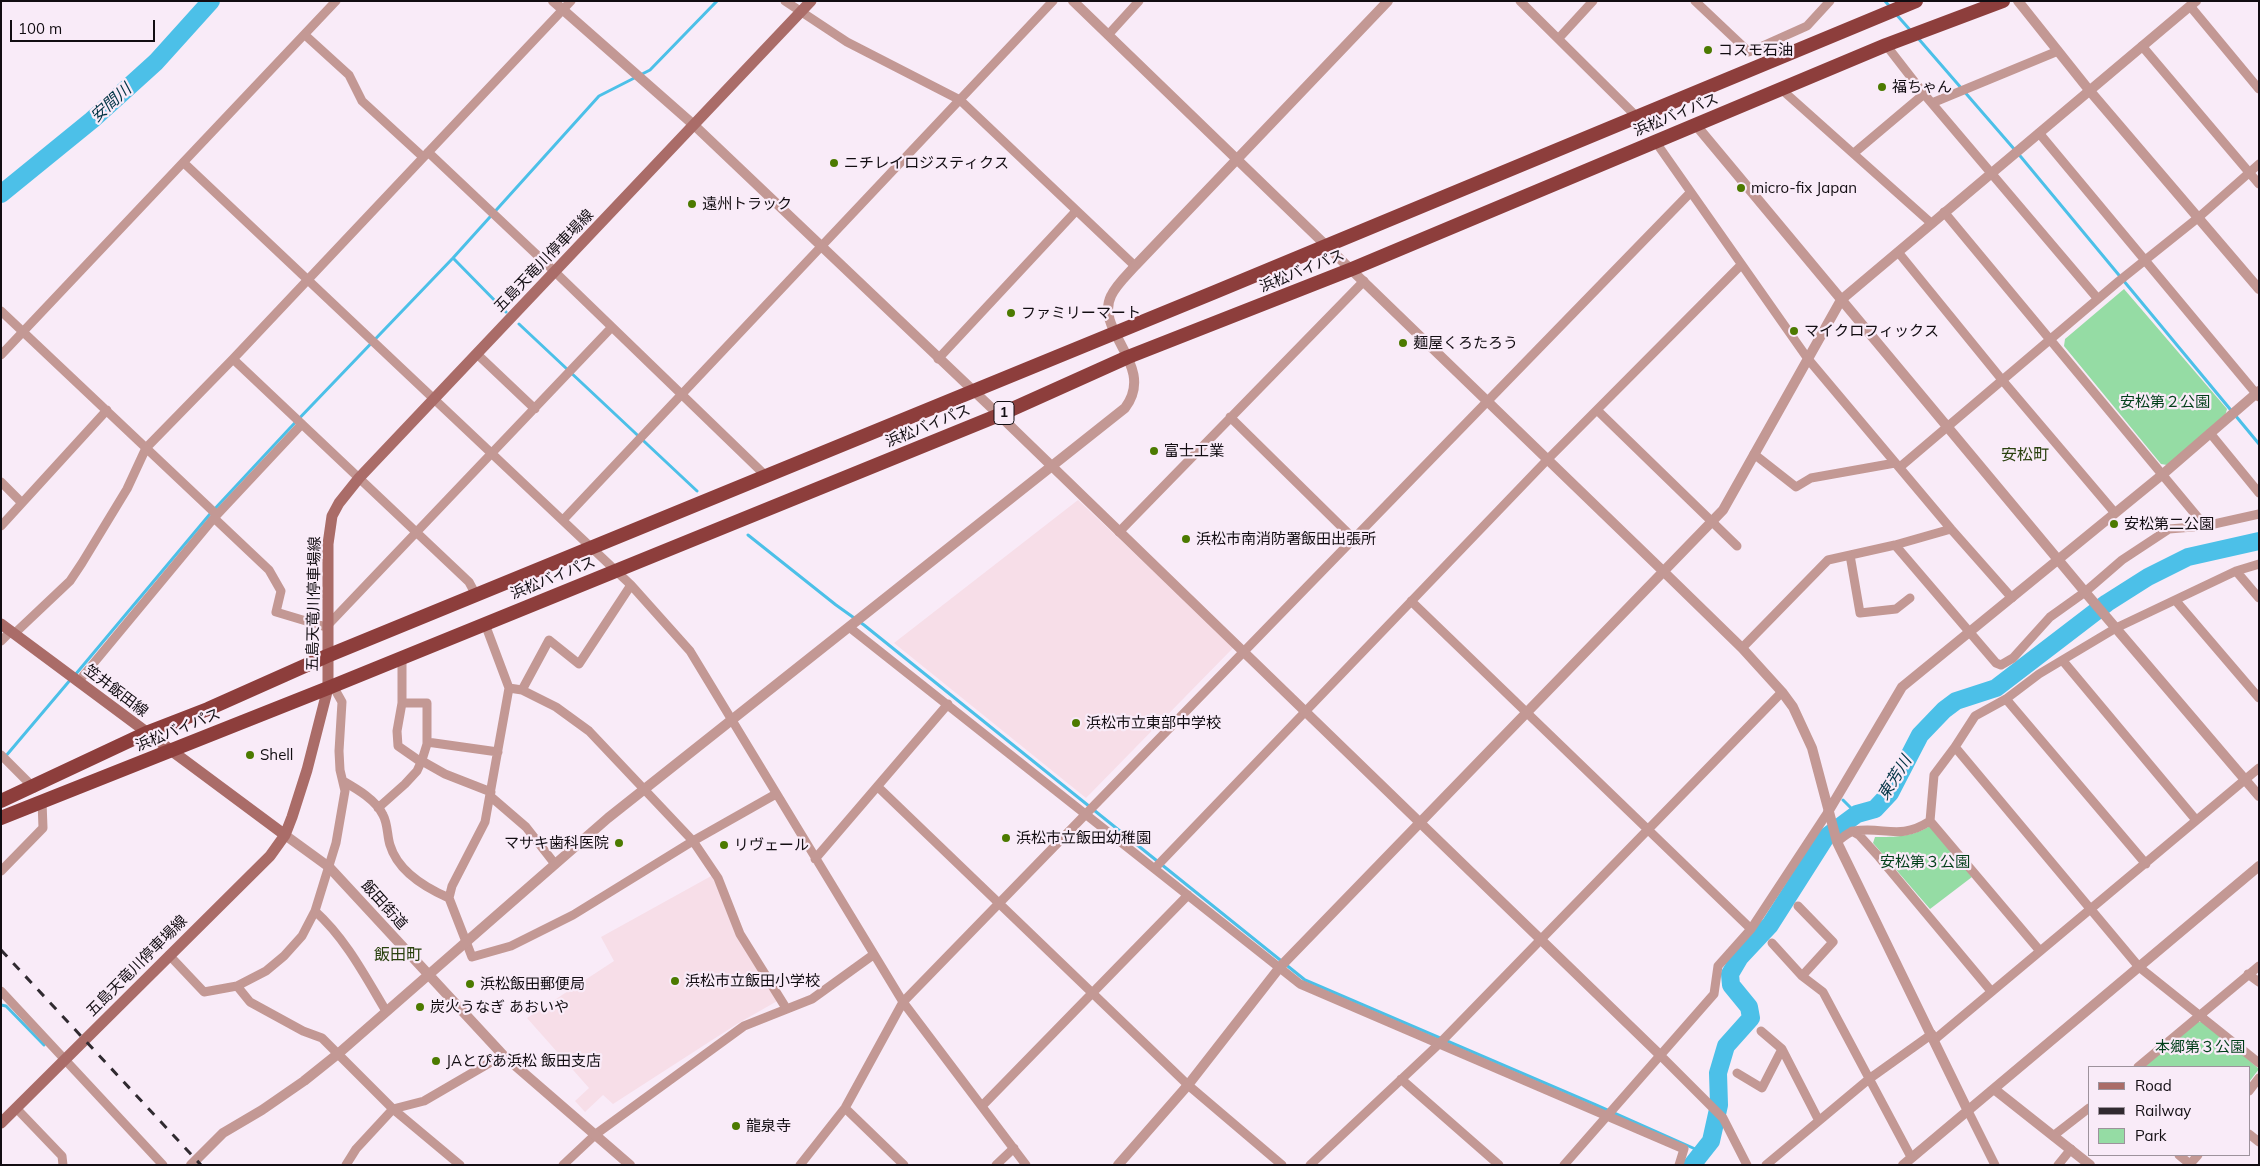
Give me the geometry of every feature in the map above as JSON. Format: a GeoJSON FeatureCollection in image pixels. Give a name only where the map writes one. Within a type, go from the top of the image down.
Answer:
{"type":"FeatureCollection","features":[{"type":"Feature","properties":{"kind":"highway","name":"浜松バイパス"},"geometry":{"type":"LineString","coordinates":[[1,801],[34,788],[146,733],[208,709],[327,656],[1115,333],[1916,1]]}},
{"type":"Feature","properties":{"kind":"highway","name":"浜松バイパス"},"geometry":{"type":"LineString","coordinates":[[1,818],[402,658],[999,415],[1128,358],[1352,269],[1886,45],[2003,1]]}},
{"type":"Feature","properties":{"kind":"main road","name":"五島天竜川停車場線"},"geometry":{"type":"LineString","coordinates":[[1,1123],[169,954],[270,856],[285,835],[307,770],[330,687],[326,627],[328,544],[332,516],[339,503],[359,478],[695,126],[811,1]]}},
{"type":"Feature","properties":{"kind":"main road","name":"笠井飯田線"},"geometry":{"type":"LineString","coordinates":[[1,624],[285,835]]}},
{"type":"Feature","properties":{"kind":"street"},"geometry":{"type":"LineString","coordinates":[[1,355],[336,1]]}},
{"type":"Feature","properties":{"kind":"street"},"geometry":{"type":"LineString","coordinates":[[553,1],[695,126],[999,415],[1660,1055],[1723,1118],[1747,1165]]}},
{"type":"Feature","properties":{"kind":"street"},"geometry":{"type":"LineString","coordinates":[[1,641],[70,581],[127,488],[146,448],[233,359],[571,1]]}},
{"type":"Feature","properties":{"kind":"street"},"geometry":{"type":"LineString","coordinates":[[784,1],[847,42],[960,100],[1135,266]]}},
{"type":"Feature","properties":{"kind":"street"},"geometry":{"type":"LineString","coordinates":[[563,520],[822,248],[1053,1]]}},
{"type":"Feature","properties":{"kind":"street"},"geometry":{"type":"LineString","coordinates":[[1073,1],[1327,244],[1742,648],[1782,692],[1793,707],[1812,748],[1822,778],[1829,817],[1836,839],[1995,1165]]}},
{"type":"Feature","properties":{"kind":"street"},"geometry":{"type":"LineString","coordinates":[[1108,34],[1140,1]]}},
{"type":"Feature","properties":{"kind":"street"},"geometry":{"type":"LineString","coordinates":[[191,1165],[223,1133],[297,1086],[339,1053],[555,864],[644,789],[1116,417],[1132,399],[1135,380],[1128,358],[1115,333],[1108,308],[1110,297],[1135,266],[1388,1]]}},
{"type":"Feature","properties":{"kind":"street"},"geometry":{"type":"LineString","coordinates":[[1520,1],[1637,117]]}},
{"type":"Feature","properties":{"kind":"street"},"geometry":{"type":"LineString","coordinates":[[1559,38],[1593,1]]}},
{"type":"Feature","properties":{"kind":"street"},"geometry":{"type":"LineString","coordinates":[[1695,1],[1749,52],[1807,26],[1830,1]]}},
{"type":"Feature","properties":{"kind":"street"},"geometry":{"type":"LineString","coordinates":[[2018,1],[2089,90],[2259,289]]}},
{"type":"Feature","properties":{"kind":"street"},"geometry":{"type":"LineString","coordinates":[[1118,1165],[1188,1085],[1280,967],[1712,522],[1730,499],[1841,300],[2193,4],[2259,89]]}},
{"type":"Feature","properties":{"kind":"street"},"geometry":{"type":"LineString","coordinates":[[305,35],[349,75],[362,101],[425,155],[554,272],[766,476]]}},
{"type":"Feature","properties":{"kind":"street"},"geometry":{"type":"LineString","coordinates":[[1886,45],[1924,94],[2098,300]]}},
{"type":"Feature","properties":{"kind":"street"},"geometry":{"type":"LineString","coordinates":[[2142,46],[2259,184]]}},
{"type":"Feature","properties":{"kind":"street"},"geometry":{"type":"LineString","coordinates":[[1932,103],[2058,51]]}},
{"type":"Feature","properties":{"kind":"street"},"geometry":{"type":"LineString","coordinates":[[1781,89],[1931,223]]}},
{"type":"Feature","properties":{"kind":"street"},"geometry":{"type":"LineString","coordinates":[[1854,153],[1924,94]]}},
{"type":"Feature","properties":{"kind":"street"},"geometry":{"type":"LineString","coordinates":[[1695,124],[2088,596],[2259,796]]}},
{"type":"Feature","properties":{"kind":"street"},"geometry":{"type":"LineString","coordinates":[[1564,1165],[1714,994],[1718,966],[1750,928],[1829,817],[1902,687],[2258,394],[2039,133]]}},
{"type":"Feature","properties":{"kind":"street"},"geometry":{"type":"LineString","coordinates":[[1655,141],[1808,358],[1951,529],[2012,598]]}},
{"type":"Feature","properties":{"kind":"street"},"geometry":{"type":"LineString","coordinates":[[184,163],[631,585],[690,651],[873,956],[903,1002],[1026,1165]]}},
{"type":"Feature","properties":{"kind":"street"},"geometry":{"type":"LineString","coordinates":[[1754,454],[1796,487],[1811,478],[1897,465],[2003,381],[2121,280],[2199,217],[2259,164]]}},
{"type":"Feature","properties":{"kind":"street"},"geometry":{"type":"LineString","coordinates":[[800,1165],[845,1108],[903,1002],[1690,193]]}},
{"type":"Feature","properties":{"kind":"street"},"geometry":{"type":"LineString","coordinates":[[938,359],[1076,210]]}},
{"type":"Feature","properties":{"kind":"street"},"geometry":{"type":"LineString","coordinates":[[1944,212],[2205,526]]}},
{"type":"Feature","properties":{"kind":"street"},"geometry":{"type":"LineString","coordinates":[[1898,252],[2003,381],[2115,513]]}},
{"type":"Feature","properties":{"kind":"street"},"geometry":{"type":"LineString","coordinates":[[1155,868],[1547,460],[1741,265]]}},
{"type":"Feature","properties":{"kind":"street"},"geometry":{"type":"LineString","coordinates":[[1119,532],[1364,281]]}},
{"type":"Feature","properties":{"kind":"street"},"geometry":{"type":"LineString","coordinates":[[1,311],[107,410],[269,570],[281,591],[276,612],[326,627],[611,328]]}},
{"type":"Feature","properties":{"kind":"street"},"geometry":{"type":"LineString","coordinates":[[477,354],[535,409]]}},
{"type":"Feature","properties":{"kind":"street"},"geometry":{"type":"LineString","coordinates":[[233,359],[469,582],[476,595]]}},
{"type":"Feature","properties":{"kind":"street"},"geometry":{"type":"LineString","coordinates":[[1,526],[107,410]]}},
{"type":"Feature","properties":{"kind":"street"},"geometry":{"type":"LineString","coordinates":[[1597,410],[1737,546]]}},
{"type":"Feature","properties":{"kind":"street"},"geometry":{"type":"LineString","coordinates":[[1230,417],[1354,539]]}},
{"type":"Feature","properties":{"kind":"street"},"geometry":{"type":"LineString","coordinates":[[78,681],[216,516],[302,424]]}},
{"type":"Feature","properties":{"kind":"street"},"geometry":{"type":"LineString","coordinates":[[2210,433],[2259,493]]}},
{"type":"Feature","properties":{"kind":"street"},"geometry":{"type":"LineString","coordinates":[[1,482],[22,503]]}},
{"type":"Feature","properties":{"kind":"street"},"geometry":{"type":"LineString","coordinates":[[1895,545],[1996,663],[2001,665],[2013,658],[2050,617],[2088,596],[2111,568],[2169,529],[2205,526],[2259,514]]}},
{"type":"Feature","properties":{"kind":"street"},"geometry":{"type":"LineString","coordinates":[[1742,648],[1828,560],[1895,545],[1951,529]]}},
{"type":"Feature","properties":{"kind":"street"},"geometry":{"type":"LineString","coordinates":[[1850,555],[1860,613],[1896,609],[1910,598]]}},
{"type":"Feature","properties":{"kind":"street"},"geometry":{"type":"LineString","coordinates":[[2040,951],[1930,821],[1934,775],[1975,716],[2006,699],[2039,674],[2064,661],[2115,627],[2176,601],[2236,571],[2259,564]]}},
{"type":"Feature","properties":{"kind":"street"},"geometry":{"type":"LineString","coordinates":[[2236,571],[2259,598]]}},
{"type":"Feature","properties":{"kind":"street"},"geometry":{"type":"LineString","coordinates":[[522,690],[549,640],[579,664],[631,585]]}},
{"type":"Feature","properties":{"kind":"street"},"geometry":{"type":"LineString","coordinates":[[1412,601],[1750,928]]}},
{"type":"Feature","properties":{"kind":"street"},"geometry":{"type":"LineString","coordinates":[[2176,601],[2259,698]]}},
{"type":"Feature","properties":{"kind":"street"},"geometry":{"type":"LineString","coordinates":[[485,624],[509,688],[485,822],[452,886],[449,898],[472,958],[511,946],[573,915],[694,841],[776,794]]}},
{"type":"Feature","properties":{"kind":"street"},"geometry":{"type":"LineString","coordinates":[[849,627],[1300,984],[1684,1149],[1678,1165]]}},
{"type":"Feature","properties":{"kind":"street"},"geometry":{"type":"LineString","coordinates":[[402,658],[402,703],[398,746],[421,762],[490,794],[526,827],[555,864]]}},
{"type":"Feature","properties":{"kind":"street"},"geometry":{"type":"LineString","coordinates":[[2064,661],[2196,820]]}},
{"type":"Feature","properties":{"kind":"street"},"geometry":{"type":"LineString","coordinates":[[169,954],[204,992],[237,986],[266,971],[284,956],[302,936],[315,911],[329,867],[336,843],[345,791],[339,751],[342,702],[330,687]]}},
{"type":"Feature","properties":{"kind":"street"},"geometry":{"type":"LineString","coordinates":[[509,688],[522,690],[556,707],[589,731],[694,841],[718,878],[740,934],[786,1008]]}},
{"type":"Feature","properties":{"kind":"street"},"geometry":{"type":"LineString","coordinates":[[1310,1165],[1440,1043],[1782,692]]}},
{"type":"Feature","properties":{"kind":"street"},"geometry":{"type":"LineString","coordinates":[[2006,699],[2146,864]]}},
{"type":"Feature","properties":{"kind":"street"},"geometry":{"type":"LineString","coordinates":[[378,808],[417,771],[427,742],[427,703],[402,703]]}},
{"type":"Feature","properties":{"kind":"street"},"geometry":{"type":"LineString","coordinates":[[816,859],[948,704]]}},
{"type":"Feature","properties":{"kind":"street"},"geometry":{"type":"LineString","coordinates":[[427,742],[498,752]]}},
{"type":"Feature","properties":{"kind":"street"},"geometry":{"type":"LineString","coordinates":[[1955,747],[2091,907],[2139,967],[2259,1063]]}},
{"type":"Feature","properties":{"kind":"street"},"geometry":{"type":"LineString","coordinates":[[1,755],[34,788]]}},
{"type":"Feature","properties":{"kind":"street"},"geometry":{"type":"LineString","coordinates":[[1766,1165],[1869,1078],[1933,1037],[1991,991],[2091,907],[2146,864],[2259,768]]}},
{"type":"Feature","properties":{"kind":"street"},"geometry":{"type":"LineString","coordinates":[[343,781],[355,788],[378,808],[384,816],[390,847],[400,862],[427,888],[449,898]]}},
{"type":"Feature","properties":{"kind":"street"},"geometry":{"type":"LineString","coordinates":[[878,787],[1188,1085],[1282,1165]]}},
{"type":"Feature","properties":{"kind":"street"},"geometry":{"type":"LineString","coordinates":[[1,871],[43,828],[42,801]]}},
{"type":"Feature","properties":{"kind":"street"},"geometry":{"type":"LineString","coordinates":[[1836,839],[1852,831],[1899,833],[1918,829],[1930,821]]}},
{"type":"Feature","properties":{"kind":"street"},"geometry":{"type":"LineString","coordinates":[[1852,831],[1859,835],[1879,857],[1991,991]]}},
{"type":"Feature","properties":{"kind":"street","name":"飯田街道"},"geometry":{"type":"LineString","coordinates":[[285,835],[329,867],[503,1055],[630,1165]]}},
{"type":"Feature","properties":{"kind":"street"},"geometry":{"type":"LineString","coordinates":[[1903,1165],[1913,1161],[1968,1111],[2259,866]]}},
{"type":"Feature","properties":{"kind":"street"},"geometry":{"type":"LineString","coordinates":[[982,1106],[1188,895]]}},
{"type":"Feature","properties":{"kind":"street"},"geometry":{"type":"LineString","coordinates":[[1798,906],[1833,942],[1802,976]]}},
{"type":"Feature","properties":{"kind":"street"},"geometry":{"type":"LineString","coordinates":[[315,911],[331,925],[346,944],[386,1011]]}},
{"type":"Feature","properties":{"kind":"street"},"geometry":{"type":"LineString","coordinates":[[1772,944],[1802,976],[1823,992],[1913,1161]]}},
{"type":"Feature","properties":{"kind":"street"},"geometry":{"type":"LineString","coordinates":[[563,1165],[596,1134],[744,1026],[812,999],[873,956]]}},
{"type":"Feature","properties":{"kind":"street"},"geometry":{"type":"LineString","coordinates":[[2139,1066],[2259,966]]}},
{"type":"Feature","properties":{"kind":"street"},"geometry":{"type":"LineString","coordinates":[[2248,974],[2259,982]]}},
{"type":"Feature","properties":{"kind":"street"},"geometry":{"type":"LineString","coordinates":[[237,986],[250,1002],[303,1031],[322,1038],[339,1053],[392,1110],[460,1165]]}},
{"type":"Feature","properties":{"kind":"street"},"geometry":{"type":"LineString","coordinates":[[1,991],[163,1165]]}},
{"type":"Feature","properties":{"kind":"street"},"geometry":{"type":"LineString","coordinates":[[1761,1031],[1782,1050],[1818,1120]]}},
{"type":"Feature","properties":{"kind":"street"},"geometry":{"type":"LineString","coordinates":[[1736,1073],[1762,1088],[1782,1050]]}},
{"type":"Feature","properties":{"kind":"street"},"geometry":{"type":"LineString","coordinates":[[346,1165],[356,1150],[392,1110],[424,1101],[503,1055]]}},
{"type":"Feature","properties":{"kind":"street"},"geometry":{"type":"LineString","coordinates":[[2250,1090],[2259,1078]]}},
{"type":"Feature","properties":{"kind":"street"},"geometry":{"type":"LineString","coordinates":[[1401,1079],[1499,1165]]}},
{"type":"Feature","properties":{"kind":"street"},"geometry":{"type":"LineString","coordinates":[[1994,1089],[2090,1165]]}},
{"type":"Feature","properties":{"kind":"street"},"geometry":{"type":"LineString","coordinates":[[16,1108],[62,1156],[63,1165]]}},
{"type":"Feature","properties":{"kind":"street"},"geometry":{"type":"LineString","coordinates":[[845,1108],[904,1165]]}},
{"type":"Feature","properties":{"kind":"street"},"geometry":{"type":"LineString","coordinates":[[2053,1136],[2088,1109]]}},
{"type":"Feature","properties":{"kind":"street"},"geometry":{"type":"LineString","coordinates":[[996,1165],[1014,1148]]}},
{"type":"Feature","properties":{"kind":"street"},"geometry":{"type":"LineString","coordinates":[[2058,1165],[2071,1149]]}},
{"type":"Feature","properties":{"kind":"street"},"geometry":{"type":"LineString","coordinates":[[2179,1156],[2191,1164]]}},
{"type":"Feature","properties":{"kind":"shaded area","name":"浜松市立東部中学校"},"geometry":{"type":"Polygon","coordinates":[[[1078,500],[1234,647],[1086,798],[894,643],[1078,500]]]}},
{"type":"Feature","properties":{"kind":"shaded area","name":"浜松市立飯田小学校"},"geometry":{"type":"Polygon","coordinates":[[[713,875],[738,935],[779,1000],[737,1024],[613,1104],[603,1095],[585,1112],[575,1101],[589,1088],[527,1018],[614,961],[601,937],[713,875]]]}},
{"type":"Feature","properties":{"kind":"green space","name":"安松第２公園"},"geometry":{"type":"Polygon","coordinates":[[[2124,289],[2227,409],[2225,416],[2167,465],[2161,464],[2064,346],[2065,339],[2124,289]]]}},
{"type":"Feature","properties":{"kind":"green space","name":"安松第３公園"},"geometry":{"type":"Polygon","coordinates":[[[1930,826],[1972,877],[1930,909],[1873,843],[1875,837],[1910,834],[1930,826]]]}},
{"type":"Feature","properties":{"kind":"green space","name":"本郷第３公園"},"geometry":{"type":"Polygon","coordinates":[[[2198,1022],[2205,1022],[2259,1069],[2250,1081],[2250,1066],[2145,1066],[2198,1022]]]}},
{"type":"Feature","properties":{"kind":"waterway","name":"安間川"},"geometry":{"type":"LineString","coordinates":[[1,194],[92,120],[156,62],[211,1]]}},
{"type":"Feature","properties":{"kind":"waterway"},"geometry":{"type":"LineString","coordinates":[[75,675],[210,514],[453,258],[599,96],[650,70],[717,1]]}},
{"type":"Feature","properties":{"kind":"waterway"},"geometry":{"type":"LineString","coordinates":[[1885,1],[1891,8]]}},
{"type":"Feature","properties":{"kind":"waterway"},"geometry":{"type":"LineString","coordinates":[[1895,13],[1911,31]]}},
{"type":"Feature","properties":{"kind":"waterway"},"geometry":{"type":"LineString","coordinates":[[1917,37],[2021,157],[2259,444]]}},
{"type":"Feature","properties":{"kind":"waterway"},"geometry":{"type":"LineString","coordinates":[[453,258],[506,312]]}},
{"type":"Feature","properties":{"kind":"waterway"},"geometry":{"type":"LineString","coordinates":[[519,324],[697,491]]}},
{"type":"Feature","properties":{"kind":"waterway"},"geometry":{"type":"LineString","coordinates":[[748,535],[864,625],[1305,980],[1702,1152]]}},
{"type":"Feature","properties":{"kind":"waterway","name":"東芳川"},"geometry":{"type":"LineString","coordinates":[[1692,1165],[1711,1141],[1719,1105],[1718,1073],[1726,1046],[1751,1018],[1749,1007],[1731,985],[1730,974],[1740,957],[1770,925],[1826,837],[1857,814],[1875,809],[1890,793],[1920,735],[1944,710],[1956,701],[1996,688],[2107,603],[2148,577],[2188,557],[2259,541]]}},
{"type":"Feature","properties":{"kind":"waterway"},"geometry":{"type":"LineString","coordinates":[[5,757],[71,679]]}},
{"type":"Feature","properties":{"kind":"waterway"},"geometry":{"type":"LineString","coordinates":[[1843,800],[1857,814]]}},
{"type":"Feature","properties":{"kind":"waterway"},"geometry":{"type":"LineString","coordinates":[[1,1005],[6,1006],[44,1045]]}},
{"type":"Feature","properties":{"kind":"railway"},"geometry":{"type":"LineString","coordinates":[[1,950],[201,1165]]}},
{"type":"Feature","properties":{"kind":"place","name":"コスモ石油"},"geometry":{"type":"Point","coordinates":[1708,50]}},
{"type":"Feature","properties":{"kind":"place","name":"福ちゃん"},"geometry":{"type":"Point","coordinates":[1882,87]}},
{"type":"Feature","properties":{"kind":"place","name":"ニチレイロジスティクス"},"geometry":{"type":"Point","coordinates":[834,163]}},
{"type":"Feature","properties":{"kind":"place","name":"micro-fix Japan"},"geometry":{"type":"Point","coordinates":[1741,188]}},
{"type":"Feature","properties":{"kind":"place","name":"遠州トラック"},"geometry":{"type":"Point","coordinates":[692,204]}},
{"type":"Feature","properties":{"kind":"place","name":"ファミリーマート"},"geometry":{"type":"Point","coordinates":[1011,313]}},
{"type":"Feature","properties":{"kind":"place","name":"マイクロフィックス"},"geometry":{"type":"Point","coordinates":[1794,331]}},
{"type":"Feature","properties":{"kind":"place","name":"麺屋くろたろう"},"geometry":{"type":"Point","coordinates":[1403,343]}},
{"type":"Feature","properties":{"kind":"place","name":"富士工業"},"geometry":{"type":"Point","coordinates":[1154,451]}},
{"type":"Feature","properties":{"kind":"place","name":"安松第二公園"},"geometry":{"type":"Point","coordinates":[2114,524]}},
{"type":"Feature","properties":{"kind":"place","name":"浜松市南消防署飯田出張所"},"geometry":{"type":"Point","coordinates":[1186,539]}},
{"type":"Feature","properties":{"kind":"place","name":"浜松市立東部中学校"},"geometry":{"type":"Point","coordinates":[1076,723]}},
{"type":"Feature","properties":{"kind":"place","name":"Shell"},"geometry":{"type":"Point","coordinates":[250,755]}},
{"type":"Feature","properties":{"kind":"place","name":"浜松市立飯田幼稚園"},"geometry":{"type":"Point","coordinates":[1006,838]}},
{"type":"Feature","properties":{"kind":"place","name":"マサキ歯科医院"},"geometry":{"type":"Point","coordinates":[619,843]}},
{"type":"Feature","properties":{"kind":"place","name":"リヴェール"},"geometry":{"type":"Point","coordinates":[724,845]}},
{"type":"Feature","properties":{"kind":"place","name":"浜松市立飯田小学校"},"geometry":{"type":"Point","coordinates":[675,981]}},
{"type":"Feature","properties":{"kind":"place","name":"浜松飯田郵便局"},"geometry":{"type":"Point","coordinates":[470,984]}},
{"type":"Feature","properties":{"kind":"place","name":"炭火うなぎ あおいや"},"geometry":{"type":"Point","coordinates":[420,1007]}},
{"type":"Feature","properties":{"kind":"place","name":"JAとぴあ浜松 飯田支店"},"geometry":{"type":"Point","coordinates":[436,1061]}},
{"type":"Feature","properties":{"kind":"place","name":"龍泉寺"},"geometry":{"type":"Point","coordinates":[736,1126]}},
{"type":"Feature","properties":{"kind":"district","name":"安松町"},"geometry":{"type":"Point","coordinates":[2025,455]}},
{"type":"Feature","properties":{"kind":"district","name":"飯田町"},"geometry":{"type":"Point","coordinates":[398,955]}}]}
